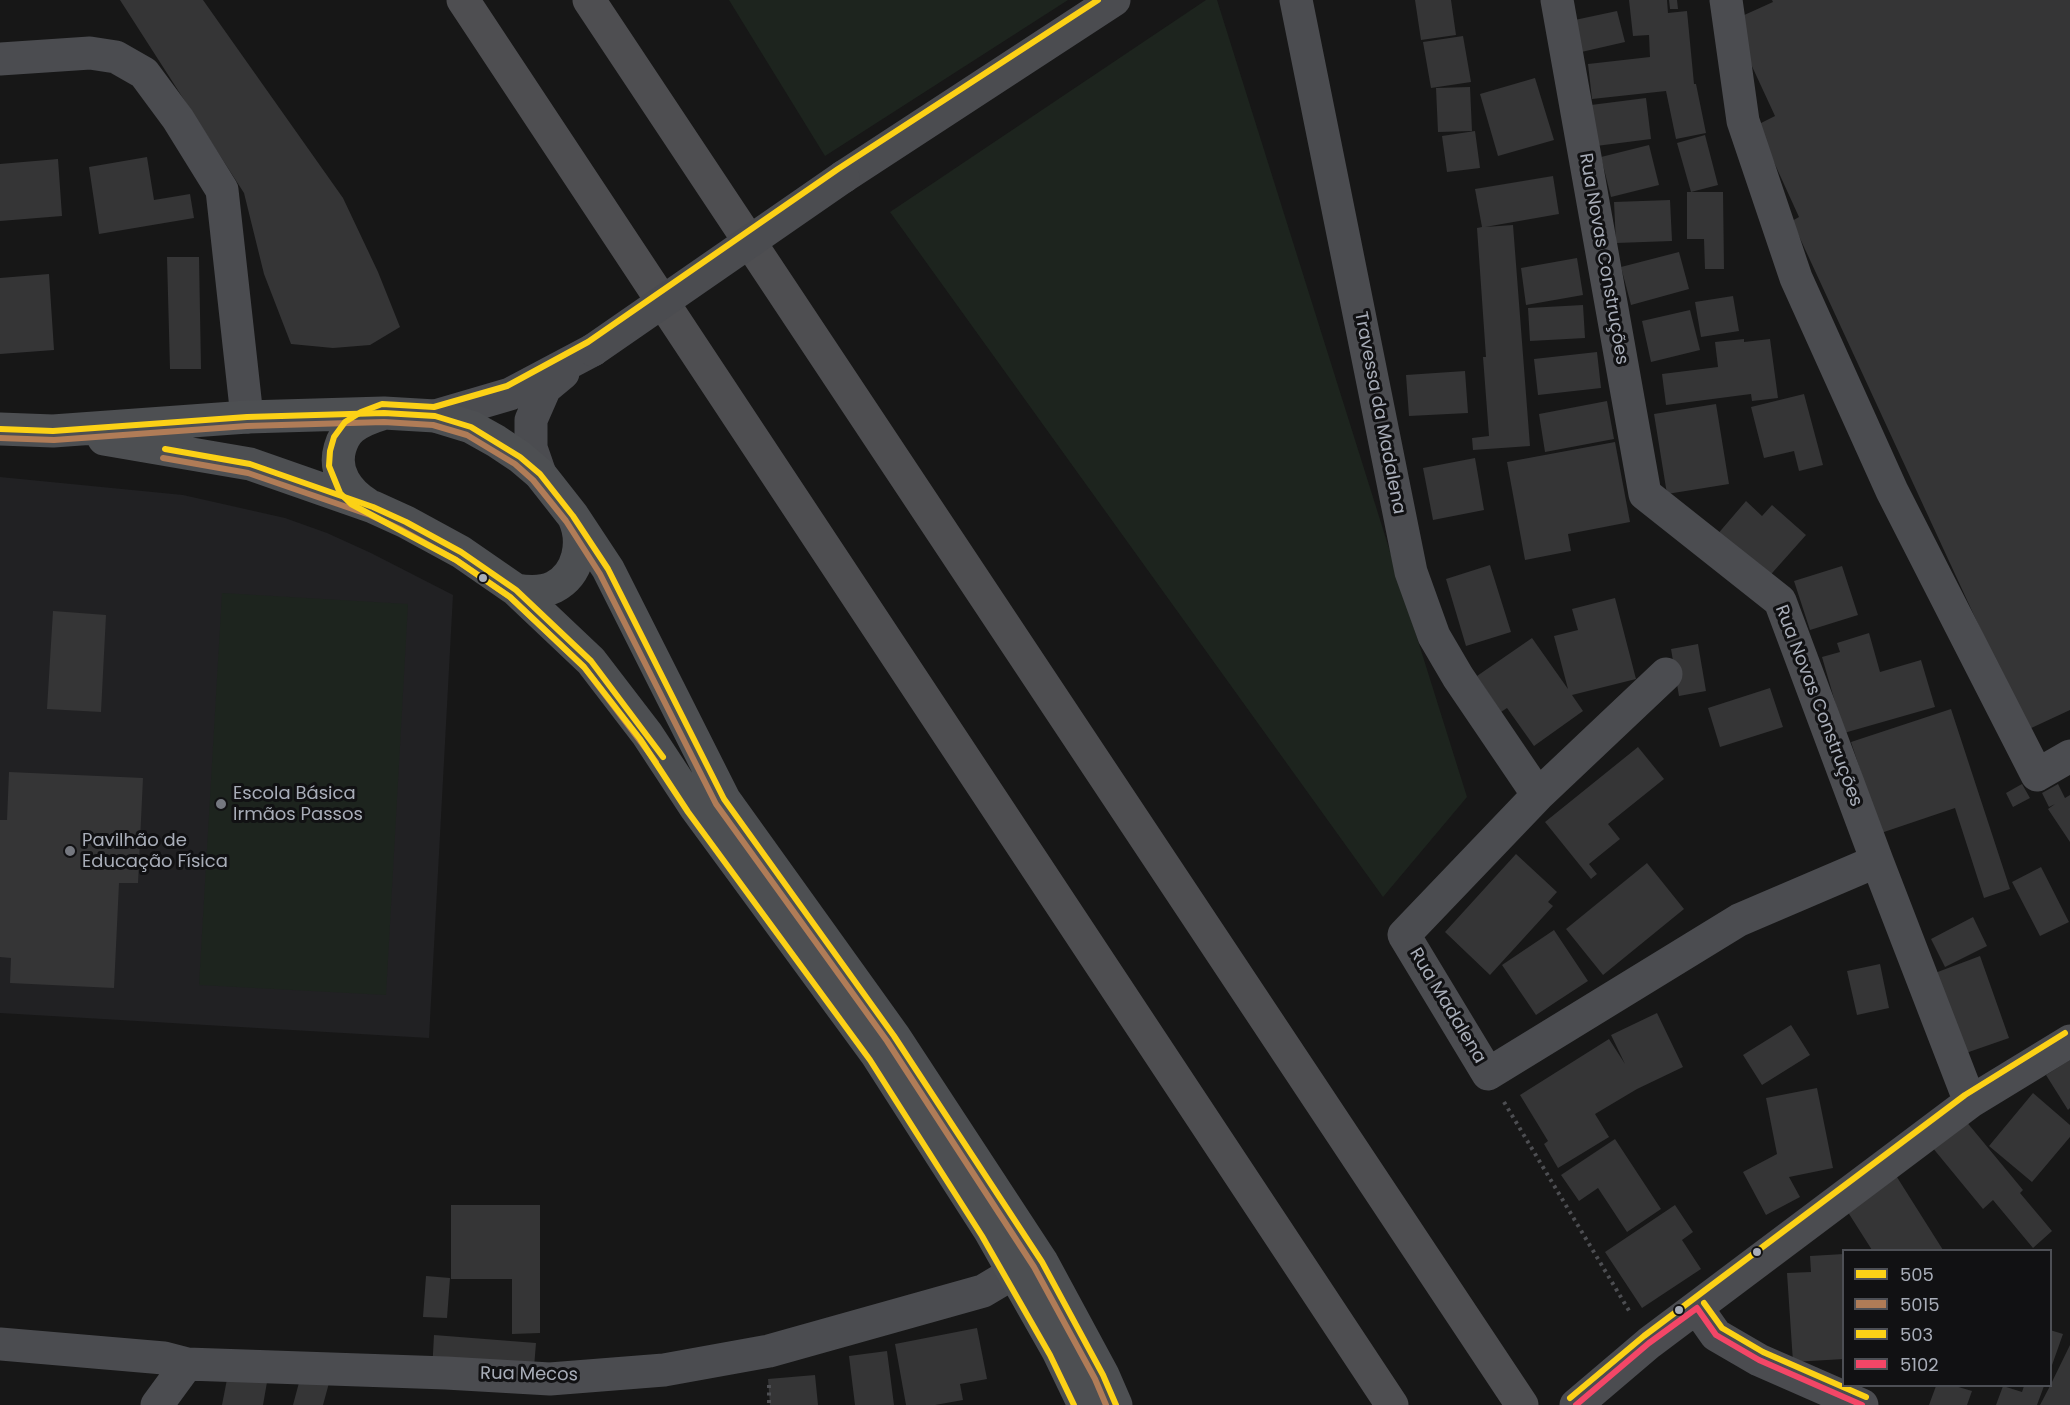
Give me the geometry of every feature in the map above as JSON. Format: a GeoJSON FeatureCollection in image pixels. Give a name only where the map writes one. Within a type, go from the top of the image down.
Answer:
{"type":"FeatureCollection","features":[{"type":"Feature","properties":{"kind":"highway"},"geometry":{"type":"LineString","coordinates":[[464,0],[1392,1405]]}},
{"type":"Feature","properties":{"kind":"highway"},"geometry":{"type":"LineString","coordinates":[[589,0],[1522,1405]]}},
{"type":"Feature","properties":{"kind":"main road"},"geometry":{"type":"LineString","coordinates":[[373,507],[356,497],[348,488],[338,466],[339,452],[350,429],[384,413]]}},
{"type":"Feature","properties":{"kind":"main road"},"geometry":{"type":"LineString","coordinates":[[0,429],[52,431],[246,417],[384,413],[435,416],[471,427],[520,457],[540,474],[573,516],[608,569],[724,799],[894,1036],[1028,1267],[1058,1351],[1084,1405]]}},
{"type":"Feature","properties":{"kind":"main road"},"geometry":{"type":"LineString","coordinates":[[52,431],[250,464],[373,507],[406,522],[461,552],[516,590],[591,662],[647,734],[696,807],[1028,1267],[1103,1375],[1116,1405]]}},
{"type":"Feature","properties":{"kind":"main road"},"geometry":{"type":"LineString","coordinates":[[516,590],[538,592],[553,588],[567,577],[575,564],[581,542],[573,516]]}},
{"type":"Feature","properties":{"kind":"street"},"geometry":{"type":"LineString","coordinates":[[540,474],[531,448],[531,420],[544,388],[593,350],[843,177],[1114,0]]}},
{"type":"Feature","properties":{"kind":"street","name":"Travessa da Madalena"},"geometry":{"type":"LineString","coordinates":[[1296,0],[1411,572],[1434,636],[1458,677],[1538,795]]}},
{"type":"Feature","properties":{"kind":"street","name":"Rua Novas Construções"},"geometry":{"type":"LineString","coordinates":[[1557,0],[1645,494],[1780,601],[1970,1102]]}},
{"type":"Feature","properties":{"kind":"street"},"geometry":{"type":"LineString","coordinates":[[1726,0],[1743,121],[1792,266],[1892,491],[2037,775],[2070,756]]}},
{"type":"Feature","properties":{"kind":"street"},"geometry":{"type":"LineString","coordinates":[[0,59],[90,53],[116,57],[144,73],[178,119],[222,190],[246,417]]}},
{"type":"Feature","properties":{"kind":"street"},"geometry":{"type":"LineString","coordinates":[[435,416],[510,394],[593,350]]}},
{"type":"Feature","properties":{"kind":"street","name":"Rua Madalena"},"geometry":{"type":"LineString","coordinates":[[1666,674],[1538,795],[1404,935],[1488,1074],[1739,920],[1877,861]]}},
{"type":"Feature","properties":{"kind":"street"},"geometry":{"type":"LineString","coordinates":[[1576,1405],[1648,1343],[1970,1102],[2070,1041]]}},
{"type":"Feature","properties":{"kind":"street","name":"Rua Mecos"},"geometry":{"type":"LineString","coordinates":[[0,1344],[164,1358],[187,1364],[550,1379],[664,1370],[769,1351],[983,1290],[1028,1267]]}},
{"type":"Feature","properties":{"kind":"street"},"geometry":{"type":"LineString","coordinates":[[1697,1308],[1716,1335],[1751,1355],[1862,1405]]}},
{"type":"Feature","properties":{"kind":"street"},"geometry":{"type":"LineString","coordinates":[[157,1405],[187,1364]]}},
{"type":"Feature","properties":{"kind":"path"},"geometry":{"type":"LineString","coordinates":[[1488,1074],[1648,1343]]}},
{"type":"Feature","properties":{"kind":"shaded area"},"geometry":{"type":"Polygon","coordinates":[[[729,0],[1068,0],[825,156],[729,0]]]}},
{"type":"Feature","properties":{"kind":"shaded area"},"geometry":{"type":"Polygon","coordinates":[[[1206,0],[1217,0],[1467,797],[1383,897],[890,212],[1206,0]]]}},
{"type":"Feature","properties":{"kind":"shaded area","name":"Escola Básica Irmãos Passos"},"geometry":{"type":"Polygon","coordinates":[[[0,477],[183,495],[285,518],[327,533],[371,553],[453,595],[429,1038],[0,1013],[0,477]]]}},
{"type":"Feature","properties":{"kind":"shaded area"},"geometry":{"type":"Polygon","coordinates":[[[222,593],[408,604],[386,995],[199,985],[222,593]]]}},
{"type":"Feature","properties":{"kind":"building"},"geometry":{"type":"Polygon","coordinates":[[[120,0],[203,0],[343,198],[378,272],[400,327],[370,345],[333,348],[291,344],[264,274],[244,193],[120,0]]]}},
{"type":"Feature","properties":{"kind":"building"},"geometry":{"type":"Polygon","coordinates":[[[1415,0],[1451,0],[1456,35],[1421,40],[1415,0]]]}},
{"type":"Feature","properties":{"kind":"building"},"geometry":{"type":"Polygon","coordinates":[[[1629,0],[1667,0],[1668,13],[1687,11],[1694,84],[1696,84],[1706,133],[1676,139],[1666,91],[1592,99],[1588,64],[1650,57],[1649,35],[1633,36],[1629,0]]]}},
{"type":"Feature","properties":{"kind":"building"},"geometry":{"type":"Polygon","coordinates":[[[1669,0],[1677,0],[1678,9],[1670,9],[1669,0]]]}},
{"type":"Feature","properties":{"kind":"building"},"geometry":{"type":"Polygon","coordinates":[[[1772,0],[2070,0],[2070,710],[2027,730],[1792,221],[1799,217],[1757,125],[1775,116],[1731,21],[1773,2],[1772,0]]]}},
{"type":"Feature","properties":{"kind":"building"},"geometry":{"type":"Polygon","coordinates":[[[1617,11],[1625,42],[1577,53],[1570,21],[1617,11]]]}},
{"type":"Feature","properties":{"kind":"building"},"geometry":{"type":"Polygon","coordinates":[[[1463,36],[1471,82],[1431,88],[1423,42],[1463,36]]]}},
{"type":"Feature","properties":{"kind":"building"},"geometry":{"type":"Polygon","coordinates":[[[1535,78],[1554,140],[1498,156],[1480,94],[1535,78]]]}},
{"type":"Feature","properties":{"kind":"building"},"geometry":{"type":"Polygon","coordinates":[[[1470,87],[1472,131],[1438,132],[1436,88],[1470,87]]]}},
{"type":"Feature","properties":{"kind":"building"},"geometry":{"type":"Polygon","coordinates":[[[1646,98],[1651,139],[1596,146],[1591,105],[1646,98]]]}},
{"type":"Feature","properties":{"kind":"building"},"geometry":{"type":"Polygon","coordinates":[[[1475,131],[1480,168],[1447,172],[1442,136],[1475,131]]]}},
{"type":"Feature","properties":{"kind":"building"},"geometry":{"type":"Polygon","coordinates":[[[1705,135],[1718,185],[1691,192],[1677,143],[1705,135]]]}},
{"type":"Feature","properties":{"kind":"building"},"geometry":{"type":"Polygon","coordinates":[[[1649,145],[1659,185],[1611,197],[1601,157],[1649,145]]]}},
{"type":"Feature","properties":{"kind":"building"},"geometry":{"type":"Polygon","coordinates":[[[147,157],[154,200],[190,194],[194,218],[99,234],[89,167],[147,157]]]}},
{"type":"Feature","properties":{"kind":"building"},"geometry":{"type":"Polygon","coordinates":[[[58,159],[62,216],[0,221],[0,164],[58,159]]]}},
{"type":"Feature","properties":{"kind":"building"},"geometry":{"type":"Polygon","coordinates":[[[1553,176],[1559,214],[1485,227],[1513,225],[1530,446],[1473,450],[1472,438],[1489,436],[1477,228],[1482,227],[1475,189],[1553,176]]]}},
{"type":"Feature","properties":{"kind":"building"},"geometry":{"type":"Polygon","coordinates":[[[1687,192],[1723,192],[1724,269],[1705,269],[1704,239],[1687,239],[1687,192]]]}},
{"type":"Feature","properties":{"kind":"building"},"geometry":{"type":"Polygon","coordinates":[[[1670,200],[1672,241],[1616,243],[1614,202],[1670,200]]]}},
{"type":"Feature","properties":{"kind":"building"},"geometry":{"type":"Polygon","coordinates":[[[1679,252],[1689,289],[1631,305],[1621,267],[1679,252]]]}},
{"type":"Feature","properties":{"kind":"building"},"geometry":{"type":"Polygon","coordinates":[[[167,257],[199,257],[201,369],[170,369],[167,257]]]}},
{"type":"Feature","properties":{"kind":"building"},"geometry":{"type":"Polygon","coordinates":[[[1577,258],[1583,295],[1526,305],[1521,268],[1577,258]]]}},
{"type":"Feature","properties":{"kind":"building"},"geometry":{"type":"Polygon","coordinates":[[[49,274],[54,350],[0,354],[0,278],[49,274]]]}},
{"type":"Feature","properties":{"kind":"building"},"geometry":{"type":"Polygon","coordinates":[[[1733,296],[1739,331],[1701,337],[1695,302],[1733,296]]]}},
{"type":"Feature","properties":{"kind":"building"},"geometry":{"type":"Polygon","coordinates":[[[1583,305],[1585,338],[1530,341],[1528,308],[1583,305]]]}},
{"type":"Feature","properties":{"kind":"building"},"geometry":{"type":"Polygon","coordinates":[[[1690,310],[1700,350],[1651,362],[1642,321],[1690,310]]]}},
{"type":"Feature","properties":{"kind":"building"},"geometry":{"type":"Polygon","coordinates":[[[1744,339],[1744,342],[1770,339],[1778,398],[1752,401],[1751,394],[1666,405],[1662,374],[1718,367],[1715,342],[1744,339]]]}},
{"type":"Feature","properties":{"kind":"building"},"geometry":{"type":"Polygon","coordinates":[[[1597,352],[1601,388],[1538,395],[1534,359],[1597,352]]]}},
{"type":"Feature","properties":{"kind":"building"},"geometry":{"type":"Polygon","coordinates":[[[1465,371],[1468,413],[1409,416],[1406,375],[1465,371]]]}},
{"type":"Feature","properties":{"kind":"building"},"geometry":{"type":"Polygon","coordinates":[[[1804,394],[1823,465],[1799,471],[1794,451],[1764,458],[1751,407],[1804,394]]]}},
{"type":"Feature","properties":{"kind":"building"},"geometry":{"type":"Polygon","coordinates":[[[1607,401],[1614,439],[1545,452],[1539,414],[1607,401]]]}},
{"type":"Feature","properties":{"kind":"building"},"geometry":{"type":"Polygon","coordinates":[[[1716,404],[1729,484],[1667,494],[1654,414],[1716,404]]]}},
{"type":"Feature","properties":{"kind":"building"},"geometry":{"type":"Polygon","coordinates":[[[1615,442],[1630,522],[1568,534],[1571,551],[1525,560],[1507,462],[1615,442]]]}},
{"type":"Feature","properties":{"kind":"building"},"geometry":{"type":"Polygon","coordinates":[[[1475,458],[1484,510],[1433,520],[1423,468],[1475,458]]]}},
{"type":"Feature","properties":{"kind":"building"},"geometry":{"type":"Polygon","coordinates":[[[1746,501],[1762,516],[1772,505],[1806,535],[1765,581],[1716,536],[1746,501]]]}},
{"type":"Feature","properties":{"kind":"building"},"geometry":{"type":"Polygon","coordinates":[[[1490,565],[1511,632],[1466,646],[1446,579],[1490,565]]]}},
{"type":"Feature","properties":{"kind":"building"},"geometry":{"type":"Polygon","coordinates":[[[1842,566],[1858,615],[1810,630],[1794,581],[1842,566]]]}},
{"type":"Feature","properties":{"kind":"building"},"geometry":{"type":"Polygon","coordinates":[[[1615,598],[1636,679],[1572,695],[1583,711],[1534,746],[1507,708],[1501,712],[1477,676],[1532,638],[1568,689],[1554,636],[1578,630],[1572,609],[1615,598]]]}},
{"type":"Feature","properties":{"kind":"building"},"geometry":{"type":"Polygon","coordinates":[[[53,611],[106,615],[101,712],[47,709],[53,611]]]}},
{"type":"Feature","properties":{"kind":"building"},"geometry":{"type":"Polygon","coordinates":[[[1869,633],[1880,672],[1921,660],[1935,707],[1844,733],[1822,657],[1840,652],[1837,643],[1869,633]]]}},
{"type":"Feature","properties":{"kind":"building"},"geometry":{"type":"Polygon","coordinates":[[[1698,644],[1706,691],[1679,696],[1671,649],[1698,644]]]}},
{"type":"Feature","properties":{"kind":"building"},"geometry":{"type":"Polygon","coordinates":[[[1770,688],[1783,727],[1720,747],[1708,708],[1770,688]]]}},
{"type":"Feature","properties":{"kind":"building"},"geometry":{"type":"Polygon","coordinates":[[[1951,709],[2010,889],[1984,898],[1955,808],[1881,833],[1851,742],[1951,709]]]}},
{"type":"Feature","properties":{"kind":"building"},"geometry":{"type":"Polygon","coordinates":[[[1638,747],[1664,779],[1608,824],[1620,839],[1589,864],[1597,874],[1591,879],[1545,822],[1638,747]]]}},
{"type":"Feature","properties":{"kind":"building","name":"Pavilhão de Educação Física"},"geometry":{"type":"Polygon","coordinates":[[[9,772],[143,778],[138,883],[119,883],[114,988],[10,983],[11,958],[0,957],[0,820],[7,820],[9,772]]]}},
{"type":"Feature","properties":{"kind":"building"},"geometry":{"type":"Polygon","coordinates":[[[2022,784],[2030,798],[2013,807],[2006,793],[2022,784]]]}},
{"type":"Feature","properties":{"kind":"building"},"geometry":{"type":"Polygon","coordinates":[[[2058,784],[2065,798],[2070,795],[2070,842],[2048,809],[2055,804],[2049,807],[2042,793],[2058,784]]]}},
{"type":"Feature","properties":{"kind":"building"},"geometry":{"type":"Polygon","coordinates":[[[1516,854],[1557,892],[1548,902],[1553,906],[1490,975],[1445,932],[1516,854]]]}},
{"type":"Feature","properties":{"kind":"building"},"geometry":{"type":"Polygon","coordinates":[[[1647,863],[1684,909],[1603,975],[1566,929],[1647,863]]]}},
{"type":"Feature","properties":{"kind":"building"},"geometry":{"type":"Polygon","coordinates":[[[2041,867],[2069,922],[2040,936],[2012,882],[2041,867]]]}},
{"type":"Feature","properties":{"kind":"building"},"geometry":{"type":"Polygon","coordinates":[[[1973,917],[1987,946],[1945,967],[1931,939],[1973,917]]]}},
{"type":"Feature","properties":{"kind":"building"},"geometry":{"type":"Polygon","coordinates":[[[1554,930],[1588,981],[1536,1015],[1502,965],[1554,930]]]}},
{"type":"Feature","properties":{"kind":"building"},"geometry":{"type":"Polygon","coordinates":[[[1980,956],[2009,1038],[1963,1054],[1935,973],[1980,956]]]}},
{"type":"Feature","properties":{"kind":"building"},"geometry":{"type":"Polygon","coordinates":[[[1880,964],[1889,1008],[1857,1015],[1847,971],[1880,964]]]}},
{"type":"Feature","properties":{"kind":"building"},"geometry":{"type":"Polygon","coordinates":[[[1657,1013],[1683,1067],[1637,1089],[1595,1114],[1609,1137],[1558,1168],[1544,1144],[1548,1141],[1520,1095],[1609,1039],[1625,1064],[1611,1035],[1657,1013]]]}},
{"type":"Feature","properties":{"kind":"building"},"geometry":{"type":"Polygon","coordinates":[[[1791,1025],[1810,1055],[1762,1085],[1743,1055],[1791,1025]]]}},
{"type":"Feature","properties":{"kind":"building"},"geometry":{"type":"Polygon","coordinates":[[[2070,1060],[2070,1108],[2068,1110],[2046,1075],[2070,1060]]]}},
{"type":"Feature","properties":{"kind":"building"},"geometry":{"type":"Polygon","coordinates":[[[1817,1088],[1833,1168],[1789,1177],[1800,1197],[1766,1215],[1743,1172],[1777,1154],[1766,1098],[1817,1088]]]}},
{"type":"Feature","properties":{"kind":"building"},"geometry":{"type":"Polygon","coordinates":[[[2033,1093],[2070,1125],[2070,1137],[2032,1182],[1989,1146],[2033,1093]]]}},
{"type":"Feature","properties":{"kind":"building"},"geometry":{"type":"Polygon","coordinates":[[[1965,1120],[2023,1190],[2020,1193],[2052,1231],[2033,1248],[1993,1200],[1983,1209],[1932,1147],[1965,1120]]]}},
{"type":"Feature","properties":{"kind":"building"},"geometry":{"type":"Polygon","coordinates":[[[1615,1139],[1661,1209],[1627,1232],[1598,1188],[1579,1201],[1561,1175],[1615,1139]]]}},
{"type":"Feature","properties":{"kind":"building"},"geometry":{"type":"Polygon","coordinates":[[[1895,1174],[1942,1249],[1871,1249],[1844,1206],[1895,1174]]]}},
{"type":"Feature","properties":{"kind":"building"},"geometry":{"type":"Polygon","coordinates":[[[451,1205],[540,1205],[540,1333],[512,1334],[512,1279],[451,1279],[451,1205]]]}},
{"type":"Feature","properties":{"kind":"building"},"geometry":{"type":"Polygon","coordinates":[[[1675,1205],[1693,1232],[1682,1240],[1701,1269],[1642,1308],[1605,1252],[1675,1205]]]}},
{"type":"Feature","properties":{"kind":"building"},"geometry":{"type":"Polygon","coordinates":[[[1842,1254],[1842,1359],[1793,1362],[1787,1273],[1811,1272],[1810,1256],[1842,1254]]]}},
{"type":"Feature","properties":{"kind":"building"},"geometry":{"type":"Polygon","coordinates":[[[426,1276],[450,1278],[447,1318],[423,1317],[426,1276]]]}},
{"type":"Feature","properties":{"kind":"building"},"geometry":{"type":"Polygon","coordinates":[[[977,1328],[987,1379],[960,1384],[963,1400],[935,1405],[906,1405],[895,1344],[977,1328]]]}},
{"type":"Feature","properties":{"kind":"building"},"geometry":{"type":"Polygon","coordinates":[[[2052,1331],[2063,1334],[2052,1365],[2052,1331]]]}},
{"type":"Feature","properties":{"kind":"building"},"geometry":{"type":"Polygon","coordinates":[[[434,1335],[536,1343],[533,1380],[432,1372],[434,1335]]]}},
{"type":"Feature","properties":{"kind":"building"},"geometry":{"type":"Polygon","coordinates":[[[2070,1345],[2070,1405],[2040,1405],[2049,1387],[2052,1387],[2052,1382],[2070,1345]]]}},
{"type":"Feature","properties":{"kind":"building"},"geometry":{"type":"Polygon","coordinates":[[[887,1351],[894,1405],[855,1405],[849,1356],[887,1351]]]}},
{"type":"Feature","properties":{"kind":"building"},"geometry":{"type":"Polygon","coordinates":[[[228,1374],[267,1382],[263,1405],[222,1405],[228,1374]]]}},
{"type":"Feature","properties":{"kind":"building"},"geometry":{"type":"Polygon","coordinates":[[[301,1375],[329,1383],[323,1405],[293,1405],[301,1375]]]}},
{"type":"Feature","properties":{"kind":"building"},"geometry":{"type":"Polygon","coordinates":[[[815,1375],[818,1405],[770,1405],[768,1379],[815,1375]]]}},
{"type":"Feature","properties":{"kind":"building"},"geometry":{"type":"Polygon","coordinates":[[[1936,1387],[1958,1387],[1972,1391],[1967,1405],[1929,1405],[1936,1387]]]}},
{"type":"Feature","properties":{"kind":"building"},"geometry":{"type":"Polygon","coordinates":[[[2003,1387],[2022,1392],[2024,1387],[2044,1387],[2037,1405],[1996,1405],[2003,1387]]]}},
{"type":"Feature","properties":{"kind":"transit line","name":"503"},"geometry":{"type":"LineString","coordinates":[[1074,1405],[1050,1355],[982,1236],[870,1060],[688,812],[640,739],[584,667],[510,597],[456,560],[351,504],[340,493],[329,466],[334,437],[345,422],[361,412],[382,404],[434,407],[507,386],[588,342],[838,169],[1098,0]]}},
{"type":"Feature","properties":{"kind":"transit line","name":"505"},"geometry":{"type":"LineString","coordinates":[[0,429],[53,431],[247,417],[384,413],[435,416],[471,427],[520,457],[540,474],[573,516],[608,569],[724,799],[894,1036],[1042,1262],[1103,1375],[1116,1405]]}},
{"type":"Feature","properties":{"kind":"transit line","name":"5015"},"geometry":{"type":"LineString","coordinates":[[0,438],[54,440],[247,426],[384,422],[433,425],[467,435],[515,464],[533,480],[566,521],[600,574],[716,804],[887,1041],[1034,1267],[1095,1379],[1106,1405]]}},
{"type":"Feature","properties":{"kind":"transit line","name":"505"},"geometry":{"type":"LineString","coordinates":[[165,449],[250,464],[373,507],[461,552],[516,590],[591,661],[663,757]]}},
{"type":"Feature","properties":{"kind":"transit line","name":"5015"},"geometry":{"type":"LineString","coordinates":[[163,458],[248,473],[370,515],[456,560],[510,597],[584,667],[656,762]]}},
{"type":"Feature","properties":{"kind":"transit line","name":"503"},"geometry":{"type":"LineString","coordinates":[[1570,1398],[1644,1336],[1965,1095],[2065,1033]]}},
{"type":"Feature","properties":{"kind":"transit line","name":"503"},"geometry":{"type":"LineString","coordinates":[[1704,1303],[1722,1328],[1763,1352],[1842,1387]]}},
{"type":"Feature","properties":{"kind":"transit line","name":"5102"},"geometry":{"type":"LineString","coordinates":[[1697,1308],[1716,1335],[1759,1360],[1862,1405]]}},
{"type":"Feature","properties":{"kind":"transit line","name":"5102"},"geometry":{"type":"LineString","coordinates":[[1576,1405],[1649,1343],[1697,1308]]}},
{"type":"Feature","properties":{"kind":"transit line","name":"503"},"geometry":{"type":"LineString","coordinates":[[1843,1387],[1866,1397]]}},
{"type":"Feature","properties":{"kind":"place","name":"Escola Básica Irmãos Passos"},"geometry":{"type":"Point","coordinates":[221,804]}},
{"type":"Feature","properties":{"kind":"place","name":"Pavilhão de Educação Física"},"geometry":{"type":"Point","coordinates":[70,851]}}]}
